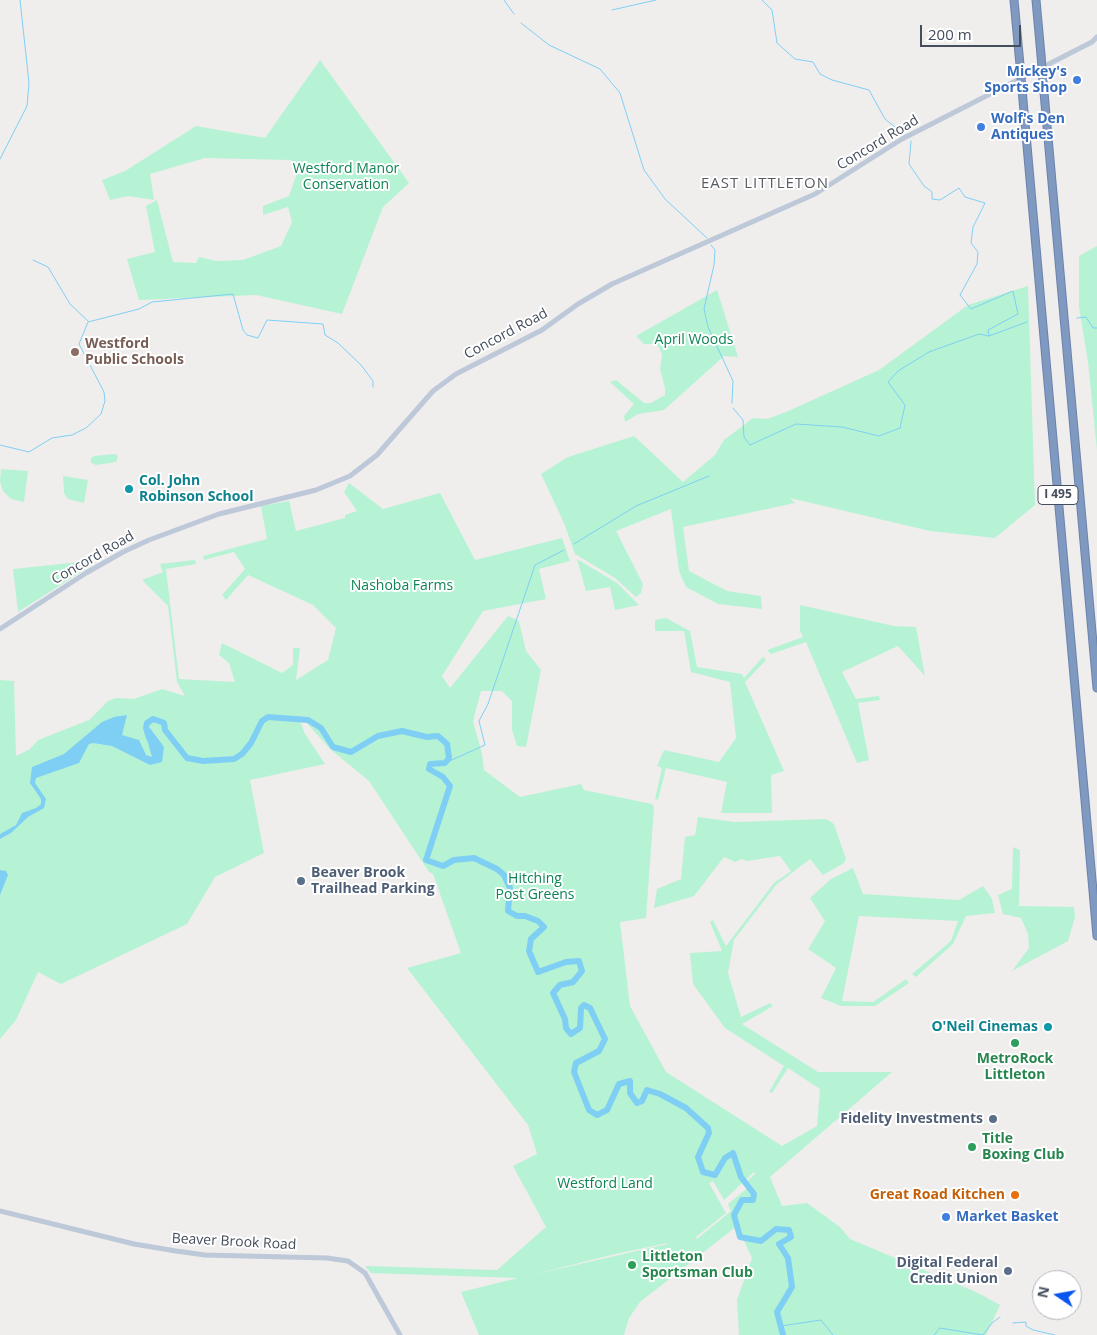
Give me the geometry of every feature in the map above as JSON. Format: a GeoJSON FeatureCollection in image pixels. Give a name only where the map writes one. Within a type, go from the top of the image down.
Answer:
{"type":"FeatureCollection","features":[{"type":"Feature","properties":{"kind":"highway","name":"I 495"},"geometry":{"type":"LineString","coordinates":[[1014,0],[1097,936]]}},
{"type":"Feature","properties":{"kind":"highway","name":"I 495"},"geometry":{"type":"LineString","coordinates":[[1036,0],[1097,688]]}},
{"type":"Feature","properties":{"kind":"main road","name":"Concord Road"},"geometry":{"type":"LineString","coordinates":[[0,629],[92,570],[149,540],[219,514],[316,490],[350,476],[377,455],[419,406],[444,383],[542,330],[597,292],[666,259],[815,194],[902,139],[1094,42],[1097,37]]}},
{"type":"Feature","properties":{"kind":"main road","name":"Beaver Brook Road"},"geometry":{"type":"LineString","coordinates":[[0,1211],[134,1244],[176,1251],[205,1255],[327,1258],[348,1262],[365,1273],[400,1335]]}},
{"type":"Feature","properties":{"kind":"green space","name":"Westford Manor Conservation"},"geometry":{"type":"Polygon","coordinates":[[[320,60],[409,183],[383,207],[342,314],[256,295],[139,300],[127,259],[155,252],[146,206],[157,200],[173,262],[196,263],[199,257],[216,261],[243,260],[281,246],[292,222],[288,207],[263,215],[263,206],[289,196],[299,168],[290,160],[205,158],[150,174],[154,200],[128,196],[110,200],[102,180],[125,171],[196,126],[265,138],[320,60]]]}},
{"type":"Feature","properties":{"kind":"green space"},"geometry":{"type":"Polygon","coordinates":[[[1097,246],[1097,450],[1088,362],[1079,307],[1079,256],[1097,246]]]}},
{"type":"Feature","properties":{"kind":"green space"},"geometry":{"type":"Polygon","coordinates":[[[1028,286],[1035,505],[995,538],[930,531],[790,498],[795,503],[683,527],[689,571],[727,591],[761,596],[762,609],[718,604],[686,587],[679,571],[671,509],[616,531],[643,584],[641,593],[636,597],[615,578],[575,554],[564,523],[541,474],[568,457],[634,436],[683,482],[715,455],[724,440],[753,418],[767,419],[786,412],[879,370],[968,305],[1028,286]]]}},
{"type":"Feature","properties":{"kind":"green space","name":"April Woods"},"geometry":{"type":"Polygon","coordinates":[[[717,290],[738,357],[724,356],[664,410],[638,414],[625,422],[624,416],[634,404],[610,382],[616,380],[644,403],[651,403],[665,395],[660,369],[662,355],[659,347],[653,344],[644,344],[636,336],[717,290]]]}},
{"type":"Feature","properties":{"kind":"green space"},"geometry":{"type":"Polygon","coordinates":[[[115,454],[118,456],[116,462],[96,465],[91,463],[91,458],[94,456],[115,454]]]}},
{"type":"Feature","properties":{"kind":"green space"},"geometry":{"type":"Polygon","coordinates":[[[1,469],[28,471],[24,502],[11,499],[3,491],[0,481],[1,469]]]}},
{"type":"Feature","properties":{"kind":"green space"},"geometry":{"type":"Polygon","coordinates":[[[63,476],[88,480],[84,503],[68,499],[64,493],[63,476]]]}},
{"type":"Feature","properties":{"kind":"green space"},"geometry":{"type":"Polygon","coordinates":[[[349,483],[383,509],[440,493],[475,560],[562,538],[570,561],[539,569],[546,599],[483,611],[442,676],[450,688],[508,616],[519,621],[526,651],[541,670],[526,747],[517,746],[512,730],[512,701],[502,691],[481,691],[473,721],[482,754],[484,770],[520,797],[581,784],[584,790],[652,804],[654,808],[646,918],[620,922],[630,1006],[666,1072],[782,1146],[817,1126],[820,1089],[788,1068],[772,1093],[769,1092],[784,1066],[725,1028],[693,984],[690,953],[722,951],[710,922],[713,920],[726,946],[774,883],[791,871],[780,856],[747,861],[742,859],[735,862],[724,857],[694,896],[654,908],[657,889],[681,879],[685,837],[695,835],[698,817],[735,822],[826,819],[834,824],[846,859],[844,863],[823,875],[810,859],[776,885],[734,940],[728,973],[741,1017],[770,1003],[773,1006],[742,1024],[818,1072],[892,1072],[770,1177],[782,1206],[807,1203],[840,1227],[850,1239],[976,1292],[1000,1305],[986,1335],[739,1335],[737,1300],[752,1258],[737,1226],[640,1302],[629,1318],[624,1335],[479,1335],[461,1292],[518,1278],[371,1273],[365,1266],[497,1270],[546,1227],[513,1166],[537,1154],[528,1125],[407,968],[461,953],[433,874],[429,872],[369,781],[330,749],[305,721],[300,721],[305,734],[325,764],[250,780],[264,853],[215,877],[187,924],[61,984],[38,972],[16,1020],[0,1039],[0,680],[14,681],[16,756],[30,749],[38,740],[89,720],[108,701],[116,698],[134,699],[162,689],[185,696],[177,682],[168,606],[142,580],[163,572],[160,564],[195,560],[196,564],[166,569],[179,679],[235,682],[229,663],[219,655],[222,643],[282,673],[293,665],[293,648],[300,648],[296,680],[328,660],[336,628],[313,605],[248,575],[226,600],[222,595],[245,569],[234,552],[204,560],[203,556],[267,539],[261,506],[289,501],[296,531],[345,518],[345,515],[357,511],[344,492],[349,483]],[[754,1172],[724,1200],[713,1181],[709,1183],[726,1213],[696,1237],[697,1239],[731,1211],[728,1204],[750,1186],[747,1181],[755,1174],[754,1172]],[[667,1244],[611,1255],[532,1275],[667,1244]]]}},
{"type":"Feature","properties":{"kind":"green space"},"geometry":{"type":"Polygon","coordinates":[[[577,559],[617,583],[639,605],[615,610],[610,587],[586,591],[577,559]]]}},
{"type":"Feature","properties":{"kind":"green space"},"geometry":{"type":"Polygon","coordinates":[[[90,561],[92,565],[18,612],[13,569],[90,561]]]}},
{"type":"Feature","properties":{"kind":"green space"},"geometry":{"type":"Polygon","coordinates":[[[800,605],[894,626],[916,627],[925,676],[898,646],[842,672],[856,699],[879,696],[880,700],[858,703],[869,760],[857,763],[806,642],[771,654],[767,650],[803,637],[800,631],[800,605]]]}},
{"type":"Feature","properties":{"kind":"green space"},"geometry":{"type":"Polygon","coordinates":[[[666,618],[690,631],[697,667],[742,674],[744,678],[763,657],[766,660],[745,682],[784,771],[771,775],[772,813],[721,813],[727,782],[666,768],[658,800],[655,799],[662,768],[657,766],[664,750],[719,762],[736,738],[730,682],[691,672],[684,631],[655,631],[655,620],[666,618]]]}},
{"type":"Feature","properties":{"kind":"green space"},"geometry":{"type":"Polygon","coordinates":[[[1013,847],[1020,850],[1019,906],[1074,907],[1075,917],[1068,941],[1012,971],[1029,948],[1028,934],[1021,918],[1003,914],[998,895],[1012,889],[1013,847]]]}},
{"type":"Feature","properties":{"kind":"green space"},"geometry":{"type":"Polygon","coordinates":[[[853,868],[863,894],[959,900],[983,886],[992,899],[995,913],[966,916],[953,944],[916,977],[912,974],[951,941],[958,921],[859,916],[842,1001],[873,1002],[906,979],[909,983],[875,1006],[841,1006],[821,998],[836,968],[808,949],[825,921],[810,898],[831,879],[853,868]]]}},
{"type":"Feature","properties":{"kind":"water"},"geometry":{"type":"Polygon","coordinates":[[[127,715],[122,735],[139,740],[146,755],[152,757],[145,732],[150,728],[164,747],[162,762],[150,765],[112,746],[89,744],[79,763],[36,778],[35,783],[46,799],[44,808],[28,817],[11,833],[0,839],[0,834],[16,825],[22,813],[41,804],[41,799],[30,783],[32,767],[64,754],[102,722],[114,717],[127,715]]]}},
{"type":"Feature","properties":{"kind":"water"},"geometry":{"type":"Polygon","coordinates":[[[0,870],[6,871],[8,875],[0,895],[0,870]]]}},
{"type":"Feature","properties":{"kind":"waterway"},"geometry":{"type":"LineString","coordinates":[[0,159],[27,106],[29,83],[20,0]]}},
{"type":"Feature","properties":{"kind":"waterway"},"geometry":{"type":"LineString","coordinates":[[504,0],[514,14]]}},
{"type":"Feature","properties":{"kind":"waterway"},"geometry":{"type":"LineString","coordinates":[[612,10],[656,0]]}},
{"type":"Feature","properties":{"kind":"waterway"},"geometry":{"type":"LineString","coordinates":[[762,0],[772,10],[777,43],[795,59],[813,62],[820,74],[832,80],[869,90],[885,119],[904,134]]}},
{"type":"Feature","properties":{"kind":"waterway"},"geometry":{"type":"LineString","coordinates":[[521,23],[549,45],[600,69],[620,93],[644,170],[665,199],[707,238]]}},
{"type":"Feature","properties":{"kind":"waterway"},"geometry":{"type":"LineString","coordinates":[[911,141],[909,164],[924,186],[932,192],[932,199],[940,200],[959,188],[965,197],[985,203],[973,227],[971,243],[978,252],[977,264],[960,295],[971,309],[1013,291],[1018,314],[988,330],[989,336]]}},
{"type":"Feature","properties":{"kind":"waterway"},"geometry":{"type":"LineString","coordinates":[[711,245],[715,250],[714,265],[704,309],[708,327],[733,381],[732,403]]}},
{"type":"Feature","properties":{"kind":"waterway"},"geometry":{"type":"LineString","coordinates":[[33,260],[48,267],[70,304],[88,321]]}},
{"type":"Feature","properties":{"kind":"waterway"},"geometry":{"type":"LineString","coordinates":[[0,445],[29,452],[52,438],[72,435],[86,428],[101,414],[105,401],[104,392],[79,344],[88,322],[139,309],[152,302],[233,294],[243,330],[247,335],[258,338],[267,320],[323,324],[325,335],[338,343],[361,365],[373,381],[373,387]]}},
{"type":"Feature","properties":{"kind":"waterway"},"geometry":{"type":"LineString","coordinates":[[1077,318],[1086,317],[1093,328],[1097,328]]}},
{"type":"Feature","properties":{"kind":"waterway"},"geometry":{"type":"LineString","coordinates":[[733,408],[743,420],[744,437],[750,445],[796,424],[842,427],[879,436],[900,428],[905,405],[888,382],[898,371],[929,352],[979,334],[989,336],[1027,322]]}},
{"type":"Feature","properties":{"kind":"waterway"},"geometry":{"type":"LineString","coordinates":[[574,544],[636,506],[709,476]]}},
{"type":"Feature","properties":{"kind":"waterway"},"geometry":{"type":"LineString","coordinates":[[445,763],[485,745],[479,721],[488,704],[535,565],[564,550]]}},
{"type":"Feature","properties":{"kind":"waterway"},"geometry":{"type":"LineString","coordinates":[[149,738],[146,728],[147,723],[153,719],[164,723],[165,730],[187,758],[203,761],[234,759],[242,754],[251,743],[262,721],[268,717],[308,720],[321,728],[333,747],[351,752],[378,736],[402,731],[427,737],[438,736],[447,744],[449,758],[445,763],[430,764],[429,769],[443,777],[450,786],[426,860],[443,866],[454,860],[474,858],[497,869],[504,875],[510,888],[508,911],[517,916],[525,916],[538,921],[544,927],[531,939],[529,951],[538,972],[566,962],[579,961],[582,971],[573,982],[560,985],[553,993],[565,1019],[566,1028],[571,1034],[580,1028],[581,1008],[584,1005],[590,1008],[605,1039],[599,1051],[576,1063],[574,1072],[589,1110],[597,1115],[607,1110],[619,1084],[630,1081],[630,1093],[637,1103],[642,1101],[647,1090],[660,1094],[686,1108],[708,1128],[709,1133],[698,1157],[703,1172],[715,1175],[725,1158],[733,1153],[741,1177],[754,1194],[753,1200],[742,1200],[734,1215],[740,1237],[761,1241],[776,1229],[789,1230],[791,1237],[779,1244],[788,1258],[792,1287],[777,1312],[783,1335]]}},
{"type":"Feature","properties":{"kind":"waterway"},"geometry":{"type":"LineString","coordinates":[[934,1335],[940,1328],[983,1335],[992,1323],[1000,1317]]}},
{"type":"Feature","properties":{"kind":"waterway"},"geometry":{"type":"LineString","coordinates":[[781,1326],[821,1320],[833,1335]]}},
{"type":"Feature","properties":{"kind":"waterway"},"geometry":{"type":"LineString","coordinates":[[1013,1323],[1026,1322],[1026,1326],[1033,1330],[1055,1335]]}},
{"type":"Feature","properties":{"kind":"place","name":"Mickey's Sports Shop"},"geometry":{"type":"Point","coordinates":[1077,80]}},
{"type":"Feature","properties":{"kind":"place","name":"Wolf's Den Antiques"},"geometry":{"type":"Point","coordinates":[981,127]}},
{"type":"Feature","properties":{"kind":"place","name":"Westford Public Schools"},"geometry":{"type":"Point","coordinates":[75,352]}},
{"type":"Feature","properties":{"kind":"place","name":"Col. John Robinson School"},"geometry":{"type":"Point","coordinates":[129,489]}},
{"type":"Feature","properties":{"kind":"place","name":"Beaver Brook Trailhead Parking"},"geometry":{"type":"Point","coordinates":[301,881]}},
{"type":"Feature","properties":{"kind":"place","name":"O'Neil Cinemas"},"geometry":{"type":"Point","coordinates":[1048,1027]}},
{"type":"Feature","properties":{"kind":"place","name":"MetroRock Littleton"},"geometry":{"type":"Point","coordinates":[1015,1043]}},
{"type":"Feature","properties":{"kind":"place","name":"Fidelity Investments"},"geometry":{"type":"Point","coordinates":[993,1119]}},
{"type":"Feature","properties":{"kind":"place","name":"Title Boxing Club"},"geometry":{"type":"Point","coordinates":[972,1147]}},
{"type":"Feature","properties":{"kind":"place","name":"Great Road Kitchen"},"geometry":{"type":"Point","coordinates":[1015,1195]}},
{"type":"Feature","properties":{"kind":"place","name":"Market Basket"},"geometry":{"type":"Point","coordinates":[946,1217]}},
{"type":"Feature","properties":{"kind":"place","name":"Littleton Sportsman Club"},"geometry":{"type":"Point","coordinates":[632,1265]}},
{"type":"Feature","properties":{"kind":"place","name":"Digital Federal Credit Union"},"geometry":{"type":"Point","coordinates":[1008,1271]}},
{"type":"Feature","properties":{"kind":"district","name":"EAST LITTLETON"},"geometry":{"type":"Point","coordinates":[765,184]}},
{"type":"Feature","properties":{"kind":"park label","name":"Nashoba Farms"},"geometry":{"type":"Point","coordinates":[402,586]}},
{"type":"Feature","properties":{"kind":"park label","name":"Hitching Post Greens"},"geometry":{"type":"Point","coordinates":[535,888]}},
{"type":"Feature","properties":{"kind":"park label","name":"Westford Land"},"geometry":{"type":"Point","coordinates":[605,1184]}}]}
